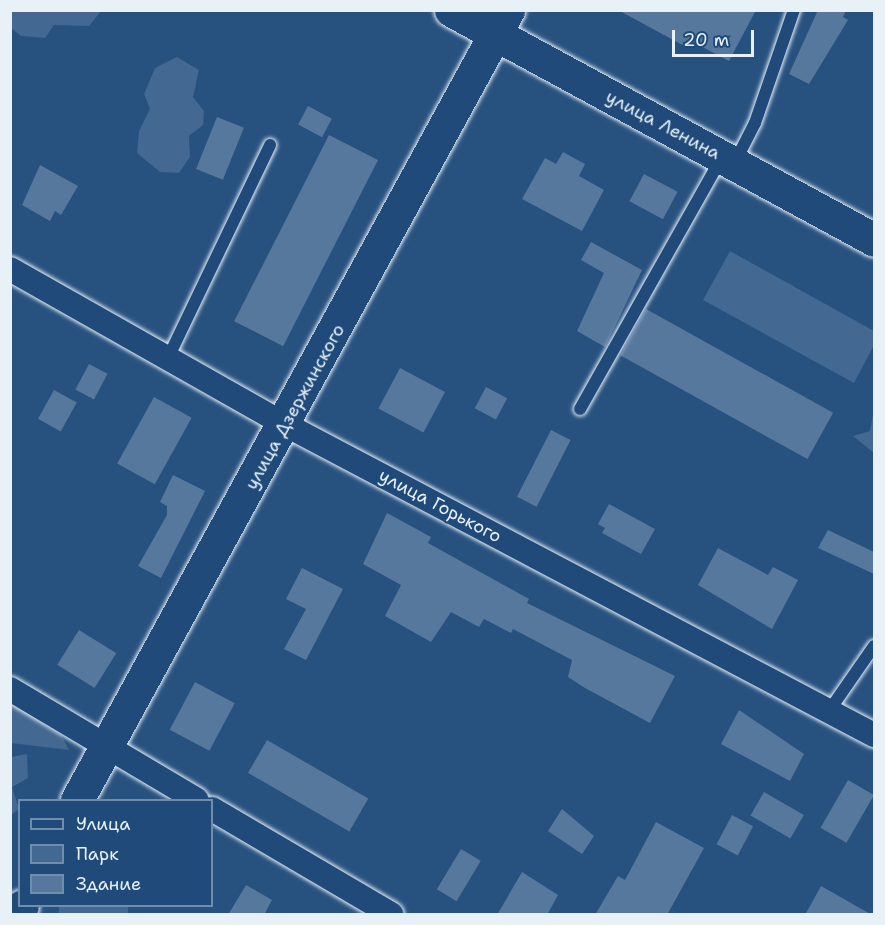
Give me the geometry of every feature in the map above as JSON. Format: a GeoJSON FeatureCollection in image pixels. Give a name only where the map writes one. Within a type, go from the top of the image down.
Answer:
{"type":"FeatureCollection","features":[{"type":"Feature","properties":{"kind":"main road","name":"улица Ленина"},"geometry":{"type":"LineString","coordinates":[[451,10],[501,22],[728,161],[874,240]]}},
{"type":"Feature","properties":{"kind":"main road","name":"улица Дзержинского"},"geometry":{"type":"LineString","coordinates":[[78,799],[286,425],[501,22]]}},
{"type":"Feature","properties":{"kind":"street","name":"улица Горького"},"geometry":{"type":"LineString","coordinates":[[10,269],[170,356],[286,425],[874,735]]}},
{"type":"Feature","properties":{"kind":"street"},"geometry":{"type":"LineString","coordinates":[[10,689],[194,799]]}},
{"type":"Feature","properties":{"kind":"street"},"geometry":{"type":"LineString","coordinates":[[213,810],[391,915]]}},
{"type":"Feature","properties":{"kind":"lane"},"geometry":{"type":"LineString","coordinates":[[580,409],[728,161],[755,123],[794,10]]}},
{"type":"Feature","properties":{"kind":"lane"},"geometry":{"type":"LineString","coordinates":[[170,356],[270,145]]}},
{"type":"Feature","properties":{"kind":"lane"},"geometry":{"type":"LineString","coordinates":[[829,711],[874,646]]}},
{"type":"Feature","properties":{"kind":"green space"},"geometry":{"type":"Polygon","coordinates":[[[11,10],[101,11],[89,26],[54,25],[45,38],[21,36],[11,28],[11,10]]]}},
{"type":"Feature","properties":{"kind":"green space"},"geometry":{"type":"Polygon","coordinates":[[[177,57],[199,70],[193,97],[204,111],[203,125],[189,136],[190,157],[179,173],[160,172],[137,153],[139,131],[150,109],[144,94],[155,68],[177,57]]]}},
{"type":"Feature","properties":{"kind":"green space"},"geometry":{"type":"Polygon","coordinates":[[[730,251],[874,331],[874,345],[854,383],[703,300],[730,251]]]}},
{"type":"Feature","properties":{"kind":"green space"},"geometry":{"type":"Polygon","coordinates":[[[874,409],[874,453],[853,436],[870,431],[874,409]]]}},
{"type":"Feature","properties":{"kind":"green space"},"geometry":{"type":"Polygon","coordinates":[[[11,703],[61,735],[69,750],[11,743],[11,703]]]}},
{"type":"Feature","properties":{"kind":"green space"},"geometry":{"type":"Polygon","coordinates":[[[27,754],[28,778],[12,787],[18,810],[11,815],[11,757],[27,754]]]}},
{"type":"Feature","properties":{"kind":"green space"},"geometry":{"type":"Polygon","coordinates":[[[59,907],[128,907],[128,914],[59,914],[59,907]]]}},
{"type":"Feature","properties":{"kind":"building"},"geometry":{"type":"Polygon","coordinates":[[[618,10],[756,10],[729,61],[691,41],[688,48],[618,10]]]}},
{"type":"Feature","properties":{"kind":"building"},"geometry":{"type":"Polygon","coordinates":[[[818,10],[846,10],[843,17],[848,20],[809,84],[789,74],[818,10]]]}},
{"type":"Feature","properties":{"kind":"building"},"geometry":{"type":"Polygon","coordinates":[[[308,106],[332,119],[322,137],[298,125],[308,106]]]}},
{"type":"Feature","properties":{"kind":"building"},"geometry":{"type":"Polygon","coordinates":[[[217,117],[244,128],[223,180],[196,169],[217,117]]]}},
{"type":"Feature","properties":{"kind":"building"},"geometry":{"type":"Polygon","coordinates":[[[329,135],[378,160],[283,346],[234,321],[329,135]]]}},
{"type":"Feature","properties":{"kind":"building"},"geometry":{"type":"Polygon","coordinates":[[[563,152],[585,164],[579,176],[604,190],[582,231],[522,199],[545,158],[556,164],[563,152]]]}},
{"type":"Feature","properties":{"kind":"building"},"geometry":{"type":"Polygon","coordinates":[[[40,165],[78,186],[61,215],[55,211],[50,221],[22,205],[40,165]]]}},
{"type":"Feature","properties":{"kind":"building"},"geometry":{"type":"Polygon","coordinates":[[[644,174],[678,192],[663,219],[629,201],[644,174]]]}},
{"type":"Feature","properties":{"kind":"building"},"geometry":{"type":"Polygon","coordinates":[[[591,242],[642,270],[605,347],[577,331],[604,273],[581,260],[591,242]]]}},
{"type":"Feature","properties":{"kind":"building"},"geometry":{"type":"Polygon","coordinates":[[[646,309],[833,413],[807,459],[620,355],[646,309]]]}},
{"type":"Feature","properties":{"kind":"building"},"geometry":{"type":"Polygon","coordinates":[[[89,364],[108,374],[94,399],[75,390],[89,364]]]}},
{"type":"Feature","properties":{"kind":"building"},"geometry":{"type":"Polygon","coordinates":[[[400,368],[445,392],[423,433],[378,409],[400,368]]]}},
{"type":"Feature","properties":{"kind":"building"},"geometry":{"type":"Polygon","coordinates":[[[486,387],[507,398],[496,419],[475,408],[486,387]]]}},
{"type":"Feature","properties":{"kind":"building"},"geometry":{"type":"Polygon","coordinates":[[[54,390],[77,403],[61,431],[38,419],[54,390]]]}},
{"type":"Feature","properties":{"kind":"building"},"geometry":{"type":"Polygon","coordinates":[[[154,397],[192,418],[155,484],[117,463],[154,397]]]}},
{"type":"Feature","properties":{"kind":"building"},"geometry":{"type":"Polygon","coordinates":[[[551,430],[571,440],[537,507],[517,497],[551,430]]]}},
{"type":"Feature","properties":{"kind":"building"},"geometry":{"type":"Polygon","coordinates":[[[173,475],[205,491],[161,578],[138,566],[167,515],[167,506],[160,502],[173,475]]]}},
{"type":"Feature","properties":{"kind":"building"},"geometry":{"type":"Polygon","coordinates":[[[609,504],[655,529],[641,554],[602,533],[605,528],[598,524],[609,504]]]}},
{"type":"Feature","properties":{"kind":"building"},"geometry":{"type":"Polygon","coordinates":[[[387,513],[431,537],[428,543],[529,599],[527,603],[675,676],[650,723],[568,677],[572,660],[513,629],[511,633],[484,619],[479,627],[451,612],[431,642],[385,616],[401,585],[363,564],[387,513]]]}},
{"type":"Feature","properties":{"kind":"building"},"geometry":{"type":"Polygon","coordinates":[[[828,530],[874,552],[874,574],[818,548],[828,530]]]}},
{"type":"Feature","properties":{"kind":"building"},"geometry":{"type":"Polygon","coordinates":[[[718,548],[768,575],[773,567],[798,580],[772,629],[698,585],[718,548]]]}},
{"type":"Feature","properties":{"kind":"building"},"geometry":{"type":"Polygon","coordinates":[[[302,568],[343,589],[306,660],[284,649],[306,609],[286,599],[302,568]]]}},
{"type":"Feature","properties":{"kind":"building"},"geometry":{"type":"Polygon","coordinates":[[[79,630],[116,653],[95,688],[57,665],[79,630]]]}},
{"type":"Feature","properties":{"kind":"building"},"geometry":{"type":"Polygon","coordinates":[[[195,682],[235,703],[209,751],[170,730],[195,682]]]}},
{"type":"Feature","properties":{"kind":"building"},"geometry":{"type":"Polygon","coordinates":[[[739,710],[804,754],[790,781],[721,744],[739,710]]]}},
{"type":"Feature","properties":{"kind":"building"},"geometry":{"type":"Polygon","coordinates":[[[267,740],[368,798],[349,831],[248,773],[267,740]]]}},
{"type":"Feature","properties":{"kind":"building"},"geometry":{"type":"Polygon","coordinates":[[[848,780],[874,795],[846,843],[820,828],[848,780]]]}},
{"type":"Feature","properties":{"kind":"building"},"geometry":{"type":"Polygon","coordinates":[[[764,792],[804,815],[790,838],[750,815],[764,792]]]}},
{"type":"Feature","properties":{"kind":"building"},"geometry":{"type":"Polygon","coordinates":[[[562,809],[594,836],[582,854],[548,831],[562,809]]]}},
{"type":"Feature","properties":{"kind":"building"},"geometry":{"type":"Polygon","coordinates":[[[732,815],[753,826],[738,855],[717,844],[732,815]]]}},
{"type":"Feature","properties":{"kind":"building"},"geometry":{"type":"Polygon","coordinates":[[[656,822],[704,848],[667,915],[595,915],[618,876],[625,880],[656,822]]]}},
{"type":"Feature","properties":{"kind":"building"},"geometry":{"type":"Polygon","coordinates":[[[461,849],[481,861],[457,901],[437,889],[461,849]]]}},
{"type":"Feature","properties":{"kind":"building"},"geometry":{"type":"Polygon","coordinates":[[[522,872],[558,895],[547,915],[497,915],[522,872]]]}},
{"type":"Feature","properties":{"kind":"building"},"geometry":{"type":"Polygon","coordinates":[[[246,885],[272,900],[264,915],[228,915],[246,885]]]}},
{"type":"Feature","properties":{"kind":"building"},"geometry":{"type":"Polygon","coordinates":[[[821,886],[872,915],[805,915],[821,886]]]}}]}
